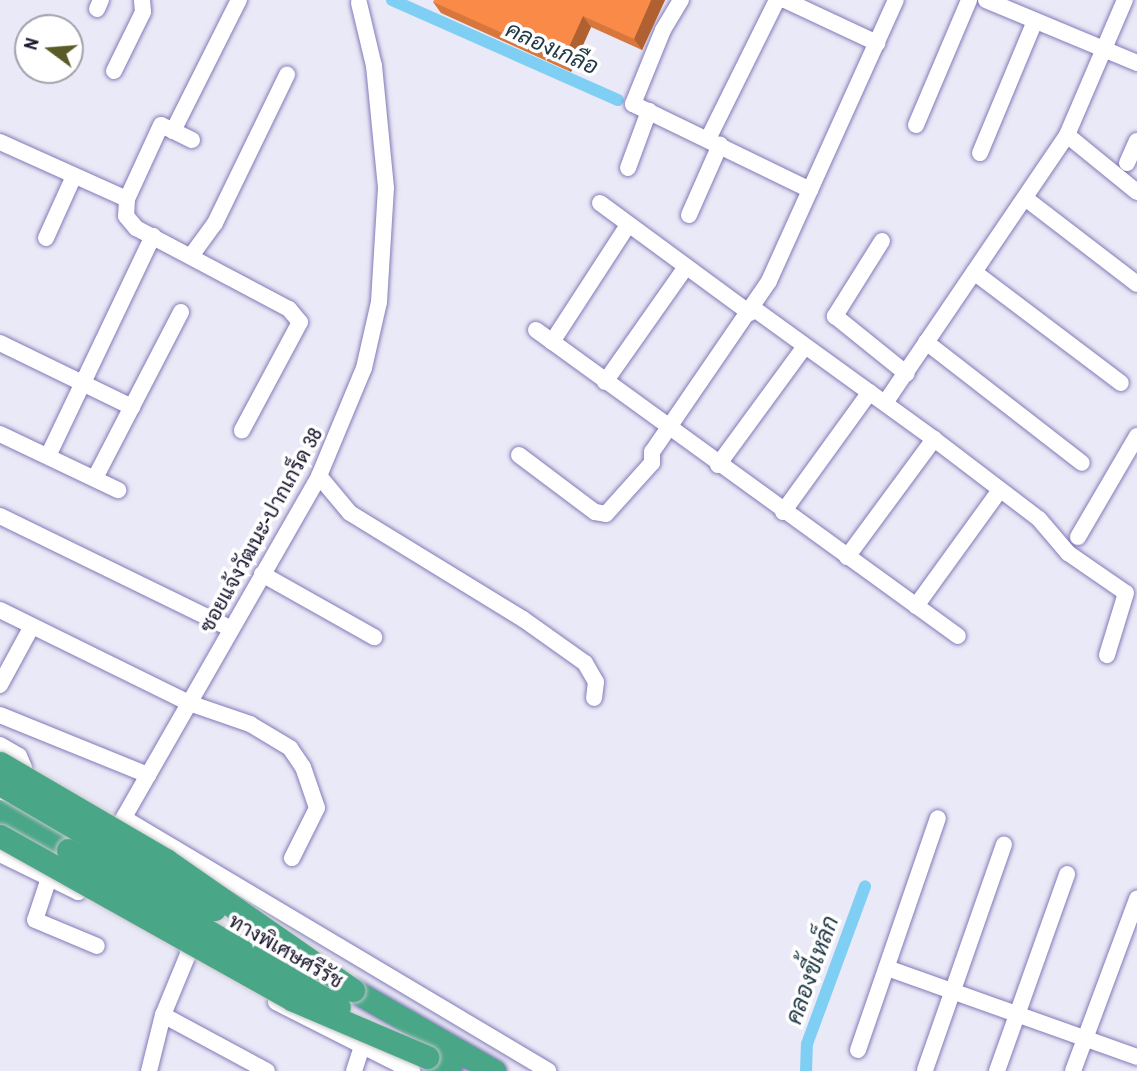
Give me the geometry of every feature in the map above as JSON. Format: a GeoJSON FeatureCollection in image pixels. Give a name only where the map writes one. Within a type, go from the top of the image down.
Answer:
{"type":"FeatureCollection","features":[{"type":"Feature","properties":{"kind":"highway"},"geometry":{"type":"LineString","coordinates":[[0,762],[166,860],[353,990]]}},
{"type":"Feature","properties":{"kind":"highway"},"geometry":{"type":"LineString","coordinates":[[8,782],[72,841]]}},
{"type":"Feature","properties":{"kind":"highway"},"geometry":{"type":"LineString","coordinates":[[0,807],[72,841]]}},
{"type":"Feature","properties":{"kind":"highway","name":"ทางพิเศษศรีรัช"},"geometry":{"type":"LineString","coordinates":[[72,841],[353,990],[494,1071]]}},
{"type":"Feature","properties":{"kind":"highway","name":"ทางพิเศษศรีรัช"},"geometry":{"type":"LineString","coordinates":[[72,841],[419,1064],[450,1071]]}},
{"type":"Feature","properties":{"kind":"highway"},"geometry":{"type":"LineString","coordinates":[[0,852],[419,1064]]}},
{"type":"Feature","properties":{"kind":"street"},"geometry":{"type":"LineString","coordinates":[[114,71],[143,12],[142,0]]}},
{"type":"Feature","properties":{"kind":"street"},"geometry":{"type":"LineString","coordinates":[[173,131],[239,0]]}},
{"type":"Feature","properties":{"kind":"street"},"geometry":{"type":"LineString","coordinates":[[681,0],[663,30],[633,104],[810,190]]}},
{"type":"Feature","properties":{"kind":"street"},"geometry":{"type":"LineString","coordinates":[[689,215],[714,142],[785,0],[877,43]]}},
{"type":"Feature","properties":{"kind":"street"},"geometry":{"type":"LineString","coordinates":[[519,455],[595,512],[606,514],[652,463],[652,453],[751,310],[810,190],[896,0]]}},
{"type":"Feature","properties":{"kind":"street"},"geometry":{"type":"LineString","coordinates":[[916,125],[969,0]]}},
{"type":"Feature","properties":{"kind":"street"},"geometry":{"type":"LineString","coordinates":[[986,0],[1137,63]]}},
{"type":"Feature","properties":{"kind":"street"},"geometry":{"type":"LineString","coordinates":[[885,403],[1067,135],[1125,0]]}},
{"type":"Feature","properties":{"kind":"street","name":"ซอยแจ้งวัฒนะ-ปากเกร็ด 38"},"geometry":{"type":"LineString","coordinates":[[86,878],[124,818],[319,476],[364,368],[385,248],[381,118],[374,66],[356,1]]}},
{"type":"Feature","properties":{"kind":"street"},"geometry":{"type":"LineString","coordinates":[[980,152],[1035,21]]}},
{"type":"Feature","properties":{"kind":"street"},"geometry":{"type":"LineString","coordinates":[[191,256],[215,223],[287,75]]}},
{"type":"Feature","properties":{"kind":"street"},"geometry":{"type":"LineString","coordinates":[[628,168],[649,111]]}},
{"type":"Feature","properties":{"kind":"street"},"geometry":{"type":"LineString","coordinates":[[192,140],[161,125],[127,199],[126,216],[136,228],[289,309],[300,322],[242,430]]}},
{"type":"Feature","properties":{"kind":"street"},"geometry":{"type":"LineString","coordinates":[[1067,135],[1137,192]]}},
{"type":"Feature","properties":{"kind":"street"},"geometry":{"type":"LineString","coordinates":[[1127,163],[1137,141]]}},
{"type":"Feature","properties":{"kind":"street"},"geometry":{"type":"LineString","coordinates":[[0,142],[127,199]]}},
{"type":"Feature","properties":{"kind":"street"},"geometry":{"type":"LineString","coordinates":[[46,239],[74,176]]}},
{"type":"Feature","properties":{"kind":"street"},"geometry":{"type":"LineString","coordinates":[[1025,198],[1137,284]]}},
{"type":"Feature","properties":{"kind":"street"},"geometry":{"type":"LineString","coordinates":[[600,204],[685,268],[805,346],[934,439],[1039,519],[1068,554],[1126,593],[1107,655]]}},
{"type":"Feature","properties":{"kind":"street"},"geometry":{"type":"LineString","coordinates":[[552,342],[628,225]]}},
{"type":"Feature","properties":{"kind":"street"},"geometry":{"type":"LineString","coordinates":[[48,456],[153,236]]}},
{"type":"Feature","properties":{"kind":"street"},"geometry":{"type":"LineString","coordinates":[[882,241],[835,316],[906,374]]}},
{"type":"Feature","properties":{"kind":"street"},"geometry":{"type":"LineString","coordinates":[[605,382],[685,268]]}},
{"type":"Feature","properties":{"kind":"street"},"geometry":{"type":"LineString","coordinates":[[974,271],[1121,383]]}},
{"type":"Feature","properties":{"kind":"street"},"geometry":{"type":"LineString","coordinates":[[95,478],[181,312]]}},
{"type":"Feature","properties":{"kind":"street"},"geometry":{"type":"LineString","coordinates":[[536,330],[669,430],[958,636]]}},
{"type":"Feature","properties":{"kind":"street"},"geometry":{"type":"LineString","coordinates":[[926,342],[1082,463]]}},
{"type":"Feature","properties":{"kind":"street"},"geometry":{"type":"LineString","coordinates":[[0,343],[132,407]]}},
{"type":"Feature","properties":{"kind":"street"},"geometry":{"type":"LineString","coordinates":[[718,465],[805,346]]}},
{"type":"Feature","properties":{"kind":"street"},"geometry":{"type":"LineString","coordinates":[[783,512],[870,392]]}},
{"type":"Feature","properties":{"kind":"street"},"geometry":{"type":"LineString","coordinates":[[0,434],[118,490]]}},
{"type":"Feature","properties":{"kind":"street"},"geometry":{"type":"LineString","coordinates":[[1078,537],[1137,436]]}},
{"type":"Feature","properties":{"kind":"street"},"geometry":{"type":"LineString","coordinates":[[847,557],[934,439]]}},
{"type":"Feature","properties":{"kind":"street"},"geometry":{"type":"LineString","coordinates":[[319,476],[350,513],[513,612],[585,663],[596,682],[594,698]]}},
{"type":"Feature","properties":{"kind":"street"},"geometry":{"type":"LineString","coordinates":[[916,606],[1000,490]]}},
{"type":"Feature","properties":{"kind":"street"},"geometry":{"type":"LineString","coordinates":[[0,516],[230,628]]}},
{"type":"Feature","properties":{"kind":"street"},"geometry":{"type":"LineString","coordinates":[[262,574],[374,637]]}},
{"type":"Feature","properties":{"kind":"street"},"geometry":{"type":"LineString","coordinates":[[0,610],[188,703],[276,737],[303,767],[317,808],[292,858]]}},
{"type":"Feature","properties":{"kind":"street"},"geometry":{"type":"LineString","coordinates":[[0,685],[32,626]]}},
{"type":"Feature","properties":{"kind":"street"},"geometry":{"type":"LineString","coordinates":[[0,715],[148,775]]}},
{"type":"Feature","properties":{"kind":"street"},"geometry":{"type":"LineString","coordinates":[[0,745],[19,756],[24,768],[8,782],[0,807]]}},
{"type":"Feature","properties":{"kind":"street"},"geometry":{"type":"LineString","coordinates":[[0,772],[8,782]]}},
{"type":"Feature","properties":{"kind":"street"},"geometry":{"type":"LineString","coordinates":[[124,818],[548,1071]]}},
{"type":"Feature","properties":{"kind":"street"},"geometry":{"type":"LineString","coordinates":[[858,1050],[939,818]]}},
{"type":"Feature","properties":{"kind":"street"},"geometry":{"type":"LineString","coordinates":[[72,841],[98,860],[471,1071]]}},
{"type":"Feature","properties":{"kind":"street"},"geometry":{"type":"LineString","coordinates":[[925,1070],[1004,844]]}},
{"type":"Feature","properties":{"kind":"street"},"geometry":{"type":"LineString","coordinates":[[0,852],[78,892],[86,878],[179,932],[189,942],[189,952],[163,1015],[149,1071]]}},
{"type":"Feature","properties":{"kind":"street"},"geometry":{"type":"LineString","coordinates":[[997,1071],[1067,874]]}},
{"type":"Feature","properties":{"kind":"street"},"geometry":{"type":"LineString","coordinates":[[49,878],[34,915],[38,924],[97,946]]}},
{"type":"Feature","properties":{"kind":"street"},"geometry":{"type":"LineString","coordinates":[[1073,1071],[1137,899]]}},
{"type":"Feature","properties":{"kind":"street"},"geometry":{"type":"LineString","coordinates":[[189,952],[309,1022],[362,1046],[419,1064]]}},
{"type":"Feature","properties":{"kind":"street"},"geometry":{"type":"LineString","coordinates":[[887,968],[1137,1057]]}},
{"type":"Feature","properties":{"kind":"street"},"geometry":{"type":"LineString","coordinates":[[163,1015],[267,1071]]}},
{"type":"Feature","properties":{"kind":"street"},"geometry":{"type":"LineString","coordinates":[[354,1071],[362,1046]]}},
{"type":"Feature","properties":{"kind":"street"},"geometry":{"type":"LineString","coordinates":[[231,1071],[239,1055]]}},
{"type":"Feature","properties":{"kind":"building"},"geometry":{"type":"Polygon","coordinates":[[[651,0],[634,39],[583,16],[563,60],[433,2],[651,0]]]}},
{"type":"Feature","properties":{"kind":"waterway","name":"คลองเกลือ"},"geometry":{"type":"LineString","coordinates":[[392,0],[618,100]]}},
{"type":"Feature","properties":{"kind":"waterway","name":"คลองขี้เหล็ก"},"geometry":{"type":"LineString","coordinates":[[806,1071],[807,1044],[865,886]]}}]}
